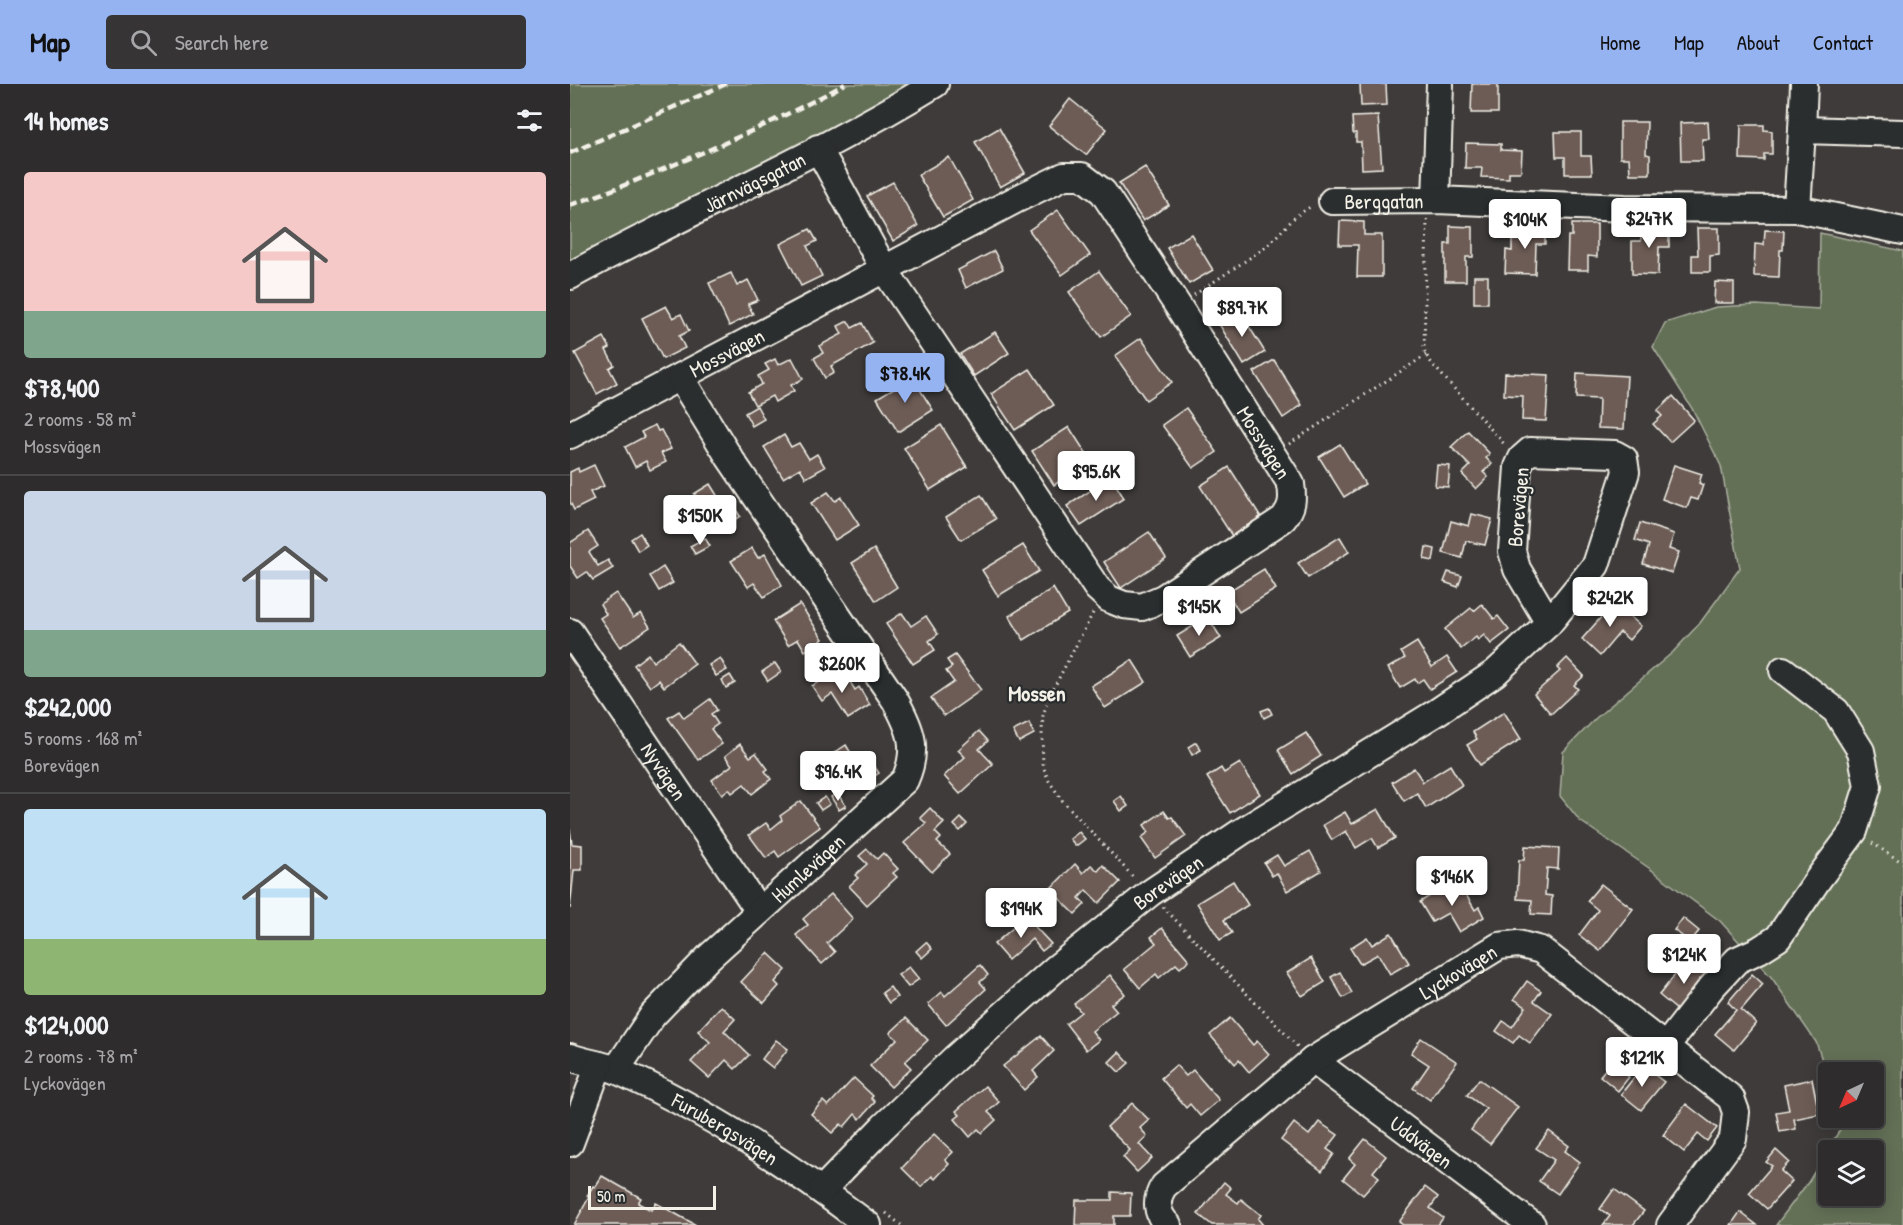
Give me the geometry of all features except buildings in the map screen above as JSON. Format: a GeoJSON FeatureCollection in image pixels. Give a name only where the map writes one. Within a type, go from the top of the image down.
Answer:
{"type":"FeatureCollection","features":[{"type":"Feature","properties":{"kind":"street","name":"Järnvägsgatan"},"geometry":{"type":"LineString","coordinates":[[570,276],[818,148],[935,84]]}},
{"type":"Feature","properties":{"kind":"street","name":"Berggatan"},"geometry":{"type":"LineString","coordinates":[[1432,200],[1440,84]]}},
{"type":"Feature","properties":{"kind":"street"},"geometry":{"type":"LineString","coordinates":[[1797,208],[1804,84]]}},
{"type":"Feature","properties":{"kind":"street"},"geometry":{"type":"LineString","coordinates":[[1802,130],[1903,133]]}},
{"type":"Feature","properties":{"kind":"street","name":"Mossvägen"},"geometry":{"type":"LineString","coordinates":[[570,435],[884,268],[1017,199],[1064,176],[1082,176],[1103,192],[1291,484],[1293,499],[1291,511],[1283,519],[1162,598],[1142,607],[1124,605],[1109,599],[1097,588],[1058,532],[884,268],[818,148]]}},
{"type":"Feature","properties":{"kind":"street","name":"Berggatan"},"geometry":{"type":"LineString","coordinates":[[1332,201],[1432,200],[1624,208],[1797,208],[1903,231]]}},
{"type":"Feature","properties":{"kind":"street","name":"Humlevägen"},"geometry":{"type":"LineString","coordinates":[[570,1143],[608,1068],[653,1015],[709,957],[905,780],[912,763],[913,743],[909,724],[895,700],[729,456],[680,377]]}},
{"type":"Feature","properties":{"kind":"street","name":"Borevägen"},"geometry":{"type":"LineString","coordinates":[[822,1190],[954,1059],[1055,969],[1150,894],[1241,832],[1437,712],[1495,673],[1549,622],[1596,565],[1626,472],[1624,459],[1615,454],[1530,451],[1522,458],[1518,467],[1512,551],[1517,569],[1549,622]]}},
{"type":"Feature","properties":{"kind":"street","name":"Nyvägen"},"geometry":{"type":"LineString","coordinates":[[570,632],[759,911]]}},
{"type":"Feature","properties":{"kind":"street"},"geometry":{"type":"LineString","coordinates":[[1666,1047],[1711,988],[1737,960],[1778,938],[1854,831],[1868,786],[1861,751],[1836,711],[1783,669]]}},
{"type":"Feature","properties":{"kind":"street","name":"Lyckovägen"},"geometry":{"type":"LineString","coordinates":[[1168,1225],[1160,1218],[1157,1203],[1159,1193],[1164,1186],[1313,1060],[1499,946],[1518,944],[1541,950],[1731,1098],[1736,1112],[1733,1139],[1670,1225]]}},
{"type":"Feature","properties":{"kind":"street","name":"Furubergsvägen"},"geometry":{"type":"LineString","coordinates":[[570,1057],[608,1068],[739,1136],[822,1190],[868,1225]]}},
{"type":"Feature","properties":{"kind":"street","name":"Uddvägen"},"geometry":{"type":"LineString","coordinates":[[1313,1060],[1532,1225]]}},
{"type":"Feature","properties":{"kind":"path"},"geometry":{"type":"LineString","coordinates":[[1432,200],[1424,347],[1426,354],[1482,420],[1522,458]]}},
{"type":"Feature","properties":{"kind":"path"},"geometry":{"type":"LineString","coordinates":[[1178,306],[1266,247],[1307,208],[1318,202],[1332,201]]}},
{"type":"Feature","properties":{"kind":"path"},"geometry":{"type":"LineString","coordinates":[[1272,456],[1426,354]]}},
{"type":"Feature","properties":{"kind":"path"},"geometry":{"type":"LineString","coordinates":[[1103,593],[1048,699],[1043,716],[1043,765],[1049,781],[1062,800],[1150,894],[1313,1060]]}},
{"type":"Feature","properties":{"kind":"path"},"geometry":{"type":"LineString","coordinates":[[1854,831],[1903,863]]}},
{"type":"Feature","properties":{"kind":"green space"},"geometry":{"type":"Polygon","coordinates":[[[570,84],[934,84],[570,280],[570,84]]]}},
{"type":"Feature","properties":{"kind":"green space"},"geometry":{"type":"Polygon","coordinates":[[[1820,233],[1903,251],[1903,1225],[1776,1225],[1818,1166],[1818,1206],[1884,1206],[1884,1140],[1834,1140],[1841,1128],[1884,1128],[1884,1062],[1823,1062],[1816,1042],[1772,978],[1720,921],[1649,868],[1580,821],[1560,796],[1563,752],[1596,718],[1673,652],[1700,623],[1740,568],[1721,466],[1693,410],[1653,347],[1665,323],[1716,307],[1756,305],[1819,309],[1820,233]]]}},
{"type":"Feature","properties":{"kind":"railway"},"geometry":{"type":"LineString","coordinates":[[570,153],[726,84]]}},
{"type":"Feature","properties":{"kind":"railway"},"geometry":{"type":"LineString","coordinates":[[570,205],[721,145],[845,84]]}},
{"type":"Feature","properties":{"kind":"district","name":"Mossen"},"geometry":{"type":"Point","coordinates":[1037,693]}}]}
